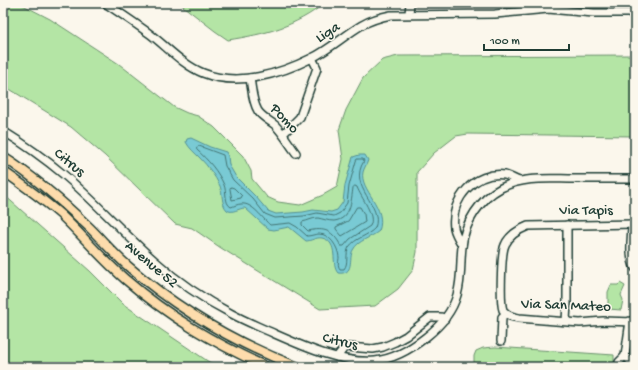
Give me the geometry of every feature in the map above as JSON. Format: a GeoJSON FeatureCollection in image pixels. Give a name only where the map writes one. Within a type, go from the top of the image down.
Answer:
{"type":"FeatureCollection","features":[{"type":"Feature","properties":{"kind":"main road","name":"Avenue 52"},"geometry":{"type":"LineString","coordinates":[[3,157],[52,193],[92,230],[127,266],[186,311],[244,345],[298,367]]}},
{"type":"Feature","properties":{"kind":"main road","name":"Avenue 52"},"geometry":{"type":"LineString","coordinates":[[3,171],[60,215],[115,269],[150,300],[206,338],[267,367]]}},
{"type":"Feature","properties":{"kind":"street","name":"Liga"},"geometry":{"type":"LineString","coordinates":[[105,3],[150,34],[192,68],[204,74],[234,79],[250,78],[283,70],[312,58],[362,25],[374,19],[391,15],[495,14],[548,9],[594,13],[635,13]]}},
{"type":"Feature","properties":{"kind":"street"},"geometry":{"type":"LineString","coordinates":[[409,14],[410,3]]}},
{"type":"Feature","properties":{"kind":"street"},"geometry":{"type":"LineString","coordinates":[[283,134],[300,117],[317,68],[312,58]]}},
{"type":"Feature","properties":{"kind":"street","name":"Pomo"},"geometry":{"type":"LineString","coordinates":[[250,78],[253,98],[258,111],[265,120],[274,125],[283,134],[296,153]]}},
{"type":"Feature","properties":{"kind":"street","name":"Citrus"},"geometry":{"type":"LineString","coordinates":[[3,131],[63,173],[98,205],[156,263],[195,293],[233,315],[271,332],[323,353],[350,360],[375,361],[394,356],[414,347],[434,331],[449,315],[461,281],[462,245],[467,227],[472,217],[487,198],[501,188],[519,181],[539,179],[635,179]]}},
{"type":"Feature","properties":{"kind":"street"},"geometry":{"type":"LineString","coordinates":[[462,245],[454,228],[458,202],[464,191],[477,180],[494,175],[505,175],[519,181]]}},
{"type":"Feature","properties":{"kind":"street"},"geometry":{"type":"LineString","coordinates":[[566,321],[568,303],[568,224]]}},
{"type":"Feature","properties":{"kind":"street"},"geometry":{"type":"LineString","coordinates":[[634,224],[632,255],[635,268]]}},
{"type":"Feature","properties":{"kind":"street","name":"Via Tapis"},"geometry":{"type":"LineString","coordinates":[[505,312],[502,303],[502,262],[504,246],[518,230],[528,226],[538,225],[634,224]]}},
{"type":"Feature","properties":{"kind":"street"},"geometry":{"type":"LineString","coordinates":[[500,341],[502,317],[505,312]]}},
{"type":"Feature","properties":{"kind":"street","name":"Via San Mateo"},"geometry":{"type":"LineString","coordinates":[[505,312],[510,316],[519,318],[580,323],[603,321],[632,322]]}},
{"type":"Feature","properties":{"kind":"street"},"geometry":{"type":"LineString","coordinates":[[337,357],[344,348],[372,349],[383,347],[395,342],[406,336],[430,317],[440,317],[445,319]]}},
{"type":"Feature","properties":{"kind":"street"},"geometry":{"type":"LineString","coordinates":[[619,367],[619,362],[625,356],[632,322]]}},
{"type":"Feature","properties":{"kind":"street"},"geometry":{"type":"LineString","coordinates":[[625,356],[631,362],[631,367]]}},
{"type":"Feature","properties":{"kind":"green space"},"geometry":{"type":"Polygon","coordinates":[[[3,3],[19,3],[50,19],[119,64],[174,107],[198,116],[214,127],[243,156],[251,171],[252,179],[267,197],[278,202],[300,205],[337,187],[343,159],[339,130],[346,110],[363,78],[382,60],[398,56],[635,55],[635,136],[468,134],[456,136],[434,153],[417,172],[417,252],[413,270],[398,289],[375,306],[320,309],[221,248],[192,228],[175,224],[105,156],[71,127],[3,85],[3,3]]]}},
{"type":"Feature","properties":{"kind":"green space"},"geometry":{"type":"Polygon","coordinates":[[[179,3],[325,3],[291,24],[267,32],[228,40],[179,3]]]}},
{"type":"Feature","properties":{"kind":"green space"},"geometry":{"type":"Polygon","coordinates":[[[3,194],[90,271],[123,304],[209,362],[220,367],[3,367],[3,194]]]}},
{"type":"Feature","properties":{"kind":"green space"},"geometry":{"type":"Polygon","coordinates":[[[620,283],[625,286],[621,295],[623,300],[621,310],[608,309],[608,292],[611,285],[618,285],[620,283]]]}},
{"type":"Feature","properties":{"kind":"green space"},"geometry":{"type":"Polygon","coordinates":[[[495,347],[614,355],[614,362],[603,367],[474,367],[474,356],[476,351],[483,348],[495,347]]]}},
{"type":"Feature","properties":{"kind":"water"},"geometry":{"type":"Polygon","coordinates":[[[191,138],[210,147],[226,152],[229,165],[236,177],[268,211],[276,214],[313,210],[331,212],[337,210],[343,202],[345,185],[353,157],[365,155],[368,160],[363,172],[363,179],[380,214],[381,222],[379,231],[361,241],[355,247],[349,269],[347,272],[338,273],[335,265],[333,249],[328,240],[320,238],[306,241],[289,227],[274,230],[268,229],[245,208],[231,211],[227,210],[224,205],[220,186],[216,179],[206,164],[186,142],[187,139],[191,138]]]}}]}
